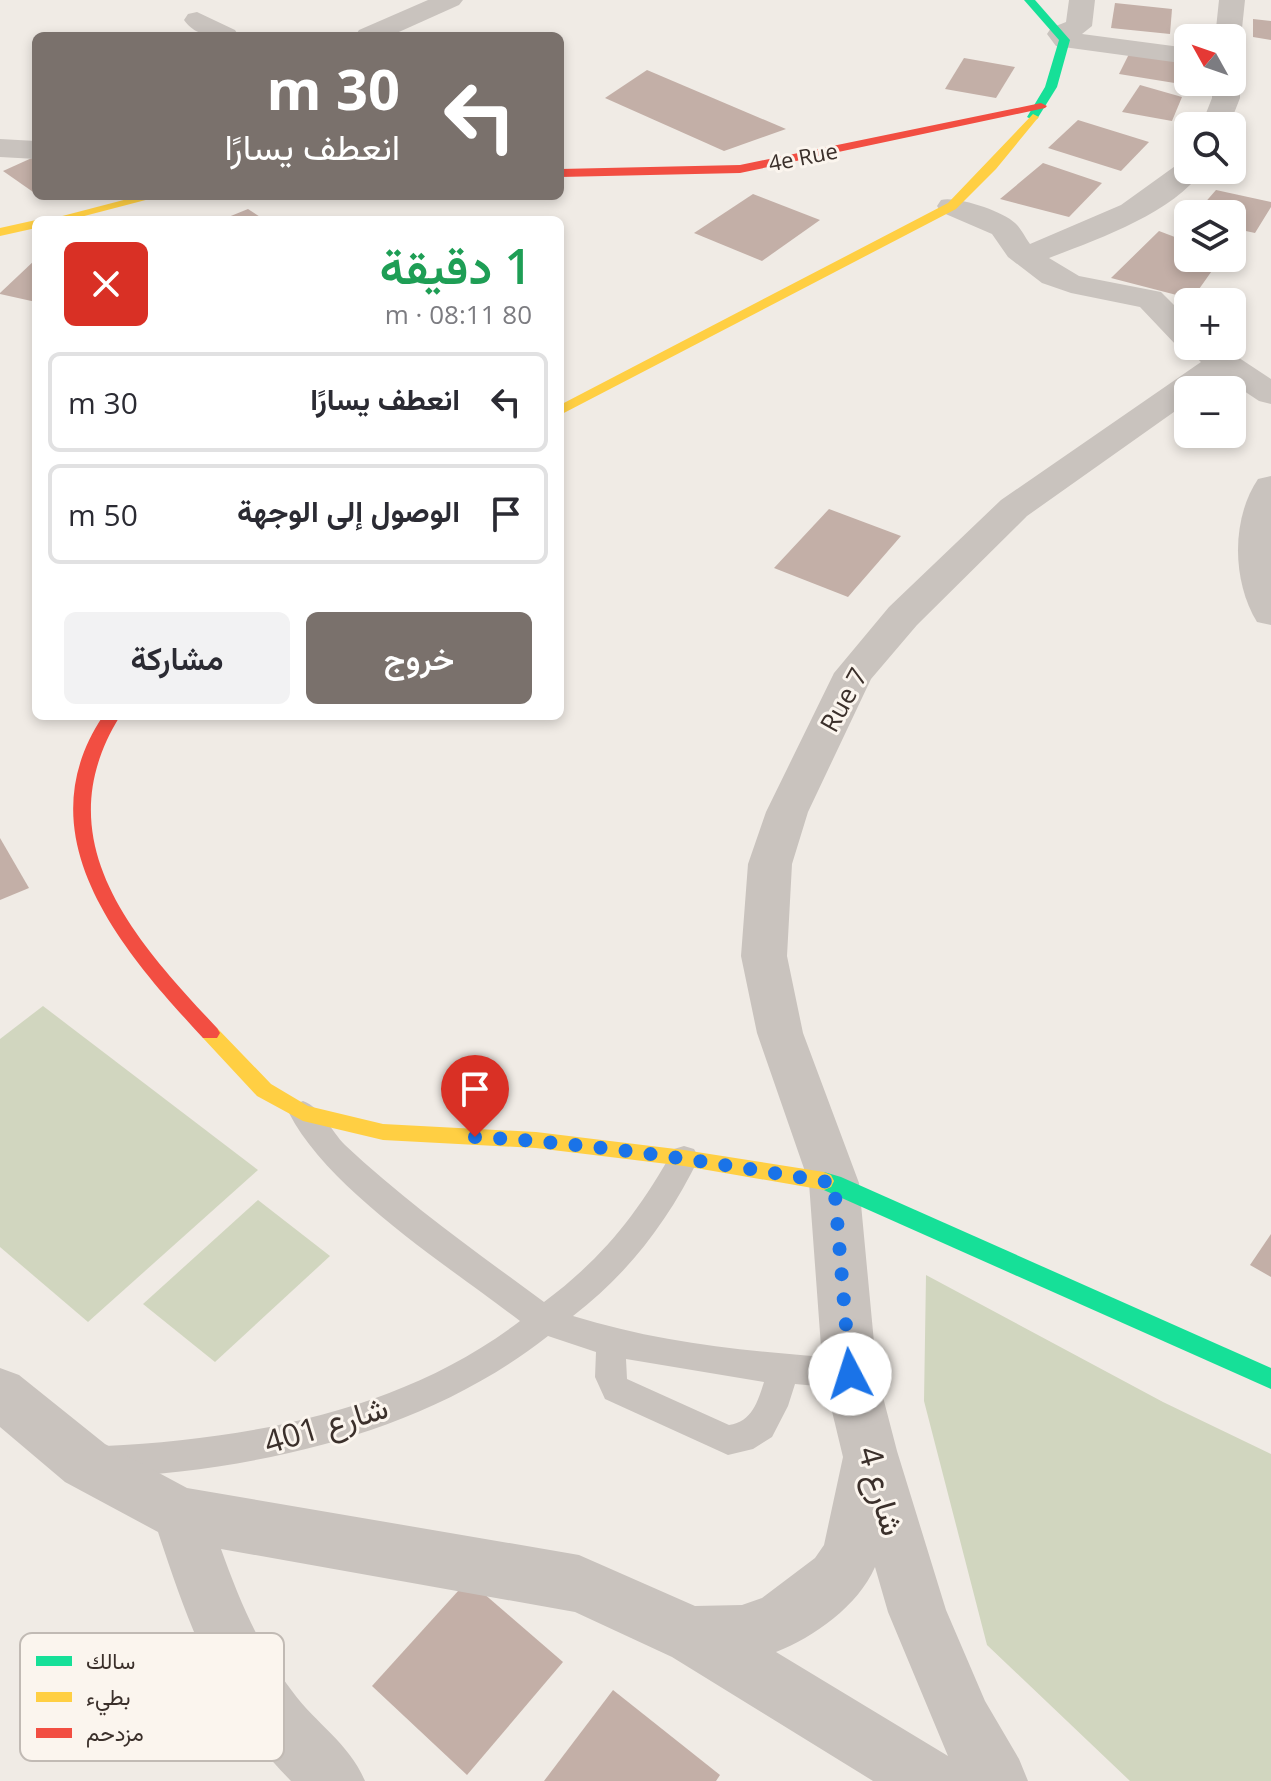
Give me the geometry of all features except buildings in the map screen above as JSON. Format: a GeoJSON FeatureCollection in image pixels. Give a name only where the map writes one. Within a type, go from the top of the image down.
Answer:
{"type":"FeatureCollection","features":[{"type":"Feature","properties":{"kind":"street"},"geometry":{"type":"LineString","coordinates":[[377,32],[450,0]]}},
{"type":"Feature","properties":{"kind":"street"},"geometry":{"type":"LineString","coordinates":[[1029,0],[1062,37],[1174,54]]}},
{"type":"Feature","properties":{"kind":"street"},"geometry":{"type":"LineString","coordinates":[[564,409],[952,206],[978,182],[1041,106],[1052,86],[1062,37],[1079,26],[1082,0]]}},
{"type":"Feature","properties":{"kind":"street"},"geometry":{"type":"LineString","coordinates":[[1229,24],[1232,0]]}},
{"type":"Feature","properties":{"kind":"street"},"geometry":{"type":"LineString","coordinates":[[197,20],[219,32]]}},
{"type":"Feature","properties":{"kind":"street","name":"4e Rue"},"geometry":{"type":"LineString","coordinates":[[564,173],[740,169],[1041,106]]}},
{"type":"Feature","properties":{"kind":"street"},"geometry":{"type":"LineString","coordinates":[[0,148],[32,150]]}},
{"type":"Feature","properties":{"kind":"street"},"geometry":{"type":"LineString","coordinates":[[1026,256],[1102,228],[1133,212],[1174,181]]}},
{"type":"Feature","properties":{"kind":"street"},"geometry":{"type":"LineString","coordinates":[[70,216],[138,200]]}},
{"type":"Feature","properties":{"kind":"street"},"geometry":{"type":"LineString","coordinates":[[952,206],[1003,228],[1026,256],[1053,276],[1071,284],[1150,299],[1174,324]]}},
{"type":"Feature","properties":{"kind":"street"},"geometry":{"type":"LineString","coordinates":[[0,232],[32,225]]}},
{"type":"Feature","properties":{"kind":"street","name":"Rue 7"},"geometry":{"type":"LineString","coordinates":[[834,1183],[780,1033],[764,956],[770,864],[787,812],[854,673],[903,616],[1014,508],[1204,360]]}},
{"type":"Feature","properties":{"kind":"street"},"geometry":{"type":"LineString","coordinates":[[1218,360],[1271,394]]}},
{"type":"Feature","properties":{"kind":"street"},"geometry":{"type":"LineString","coordinates":[[1271,487],[1257,521],[1257,577],[1271,613]]}},
{"type":"Feature","properties":{"kind":"street"},"geometry":{"type":"LineString","coordinates":[[109,720],[100,731],[89,756],[81,815],[92,873],[133,940],[191,1013],[264,1090],[303,1113],[383,1132],[536,1140],[684,1158],[834,1183],[1271,1379]]}},
{"type":"Feature","properties":{"kind":"street","name":"شارع 4"},"geometry":{"type":"LineString","coordinates":[[834,1183],[850,1374],[869,1451],[917,1612],[963,1723],[997,1781]]}},
{"type":"Feature","properties":{"kind":"street"},"geometry":{"type":"LineString","coordinates":[[0,1393],[85,1463],[180,1514],[579,1584],[693,1636],[931,1781]]}},
{"type":"Feature","properties":{"kind":"street"},"geometry":{"type":"LineString","coordinates":[[693,1636],[742,1635],[780,1621],[836,1578],[851,1555],[869,1451]]}},
{"type":"Feature","properties":{"kind":"street"},"geometry":{"type":"LineString","coordinates":[[180,1514],[224,1633]]}},
{"type":"Feature","properties":{"kind":"street"},"geometry":{"type":"LineString","coordinates":[[284,1728],[334,1781]]}},
{"type":"Feature","properties":{"kind":"lane"},"geometry":{"type":"LineString","coordinates":[[303,1113],[326,1145],[381,1198],[546,1322],[614,1343],[783,1371],[850,1374]]}},
{"type":"Feature","properties":{"kind":"lane","name":"شارع 401"},"geometry":{"type":"LineString","coordinates":[[85,1463],[168,1461],[270,1445],[380,1412],[474,1370],[546,1322],[600,1275],[639,1232],[684,1158]]}},
{"type":"Feature","properties":{"kind":"lane"},"geometry":{"type":"LineString","coordinates":[[614,1343],[609,1378],[616,1389],[728,1440],[741,1440],[752,1435],[769,1417],[783,1371]]}},
{"type":"Feature","properties":{"kind":"green space"},"geometry":{"type":"Polygon","coordinates":[[[43,1006],[258,1170],[88,1322],[0,1247],[0,1039],[43,1006]]]}},
{"type":"Feature","properties":{"kind":"green space"},"geometry":{"type":"Polygon","coordinates":[[[258,1200],[330,1256],[215,1362],[143,1304],[258,1200]]]}},
{"type":"Feature","properties":{"kind":"green space"},"geometry":{"type":"Polygon","coordinates":[[[926,1275],[1163,1402],[1271,1454],[1271,1781],[1130,1781],[987,1645],[924,1401],[926,1275]]]}},
{"type":"Feature","properties":{"kind":"traffic: fast"},"geometry":{"type":"LineString","coordinates":[[1029,0],[1065,40],[1051,87],[1033,117]]}},
{"type":"Feature","properties":{"kind":"traffic: fast"},"geometry":{"type":"LineString","coordinates":[[824,1181],[1271,1379]]}},
{"type":"Feature","properties":{"kind":"traffic: slow"},"geometry":{"type":"LineString","coordinates":[[564,409],[952,206],[992,166],[1033,117]]}},
{"type":"Feature","properties":{"kind":"traffic: slow"},"geometry":{"type":"LineString","coordinates":[[70,216],[138,200]]}},
{"type":"Feature","properties":{"kind":"traffic: slow"},"geometry":{"type":"LineString","coordinates":[[0,232],[32,225]]}},
{"type":"Feature","properties":{"kind":"traffic: slow"},"geometry":{"type":"LineString","coordinates":[[210,1033],[264,1090],[303,1113],[383,1132],[536,1140],[684,1158],[824,1181]]}},
{"type":"Feature","properties":{"kind":"traffic: jam"},"geometry":{"type":"LineString","coordinates":[[564,173],[740,169],[1041,106]]}},
{"type":"Feature","properties":{"kind":"traffic: jam"},"geometry":{"type":"LineString","coordinates":[[109,720],[93,750],[83,792],[83,836],[87,856],[103,894],[130,936],[178,998],[210,1033]]}},
{"type":"Feature","properties":{"kind":"route"},"geometry":{"type":"LineString","coordinates":[[475,1137],[536,1140],[684,1158],[834,1183],[850,1374]]}}]}
